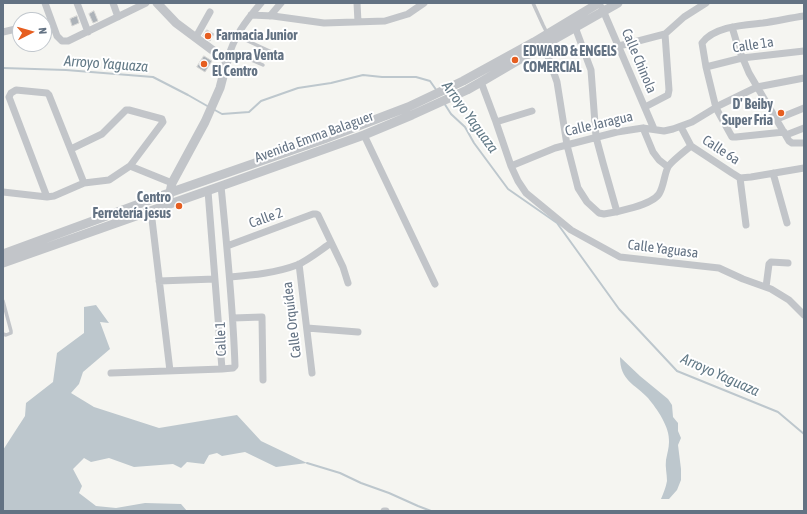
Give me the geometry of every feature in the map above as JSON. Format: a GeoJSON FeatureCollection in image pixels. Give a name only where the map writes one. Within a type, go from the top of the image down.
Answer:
{"type":"FeatureCollection","features":[{"type":"Feature","properties":{"kind":"street"},"geometry":{"type":"LineString","coordinates":[[45,3],[57,36],[62,41],[68,41],[88,32],[146,3]]}},
{"type":"Feature","properties":{"kind":"street"},"geometry":{"type":"LineString","coordinates":[[77,3],[88,32]]}},
{"type":"Feature","properties":{"kind":"street"},"geometry":{"type":"LineString","coordinates":[[113,3],[118,17]]}},
{"type":"Feature","properties":{"kind":"street"},"geometry":{"type":"LineString","coordinates":[[169,204],[169,193],[172,183],[205,122],[220,88],[230,51],[236,36],[261,3]]}},
{"type":"Feature","properties":{"kind":"street"},"geometry":{"type":"LineString","coordinates":[[270,16],[281,3]]}},
{"type":"Feature","properties":{"kind":"street"},"geometry":{"type":"LineString","coordinates":[[357,3],[358,22]]}},
{"type":"Feature","properties":{"kind":"street"},"geometry":{"type":"LineString","coordinates":[[251,15],[324,23],[385,21],[408,14],[424,3]]}},
{"type":"Feature","properties":{"kind":"street","name":"Avenida Emma Balaguer"},"geometry":{"type":"LineString","coordinates":[[3,254],[169,193],[326,144],[364,135],[465,85],[599,3]]}},
{"type":"Feature","properties":{"kind":"street","name":"Calle Chinola"},"geometry":{"type":"LineString","coordinates":[[599,3],[654,129]]}},
{"type":"Feature","properties":{"kind":"street","name":"Avenida Emma Balaguer"},"geometry":{"type":"LineString","coordinates":[[465,85],[480,82],[618,3]]}},
{"type":"Feature","properties":{"kind":"street"},"geometry":{"type":"LineString","coordinates":[[619,46],[665,34],[684,17],[706,3]]}},
{"type":"Feature","properties":{"kind":"street"},"geometry":{"type":"LineString","coordinates":[[159,4],[176,23],[227,61]]}},
{"type":"Feature","properties":{"kind":"street"},"geometry":{"type":"LineString","coordinates":[[196,37],[210,12]]}},
{"type":"Feature","properties":{"kind":"street"},"geometry":{"type":"LineString","coordinates":[[804,16],[732,27],[712,34],[702,43],[716,108],[732,137],[786,136],[804,128]]}},
{"type":"Feature","properties":{"kind":"street"},"geometry":{"type":"LineString","coordinates":[[575,27],[591,70],[596,137],[617,212]]}},
{"type":"Feature","properties":{"kind":"street"},"geometry":{"type":"LineString","coordinates":[[732,27],[742,58],[749,73],[786,136],[792,143],[804,143]]}},
{"type":"Feature","properties":{"kind":"street"},"geometry":{"type":"LineString","coordinates":[[645,107],[668,95],[669,90],[665,34]]}},
{"type":"Feature","properties":{"kind":"street"},"geometry":{"type":"LineString","coordinates":[[544,45],[557,82],[567,145],[578,188],[587,202],[599,213],[604,214],[617,212],[639,206],[656,198],[659,195],[663,185],[668,167],[691,146]]}},
{"type":"Feature","properties":{"kind":"street","name":"Calle 1a"},"geometry":{"type":"LineString","coordinates":[[706,67],[742,58],[804,51]]}},
{"type":"Feature","properties":{"kind":"street","name":"Calle Jaragua"},"geometry":{"type":"LineString","coordinates":[[511,166],[555,148],[617,132],[643,128],[664,131],[681,127],[757,87],[804,78]]}},
{"type":"Feature","properties":{"kind":"street","name":"Calle Yaguasa"},"geometry":{"type":"LineString","coordinates":[[480,82],[518,181],[526,193],[570,230],[617,256],[719,268],[743,279],[771,289],[789,299],[804,315]]}},
{"type":"Feature","properties":{"kind":"street"},"geometry":{"type":"LineString","coordinates":[[47,197],[9,97],[11,93],[16,90],[47,93],[49,95],[84,183]]}},
{"type":"Feature","properties":{"kind":"street"},"geometry":{"type":"LineString","coordinates":[[777,119],[804,108]]}},
{"type":"Feature","properties":{"kind":"street"},"geometry":{"type":"LineString","coordinates":[[3,192],[47,197],[54,196],[84,183],[109,180],[130,166],[163,122],[162,119],[126,110],[102,134],[71,149]]}},
{"type":"Feature","properties":{"kind":"street","name":"Avenida Emma Balaguer"},"geometry":{"type":"LineString","coordinates":[[3,263],[208,191],[410,111]]}},
{"type":"Feature","properties":{"kind":"street"},"geometry":{"type":"LineString","coordinates":[[496,122],[532,112]]}},
{"type":"Feature","properties":{"kind":"street","name":"Calle 6a"},"geometry":{"type":"LineString","coordinates":[[681,127],[691,146],[740,178],[804,168]]}},
{"type":"Feature","properties":{"kind":"street"},"geometry":{"type":"LineString","coordinates":[[643,128],[653,152],[659,160],[668,167]]}},
{"type":"Feature","properties":{"kind":"street"},"geometry":{"type":"LineString","coordinates":[[364,135],[435,284]]}},
{"type":"Feature","properties":{"kind":"street"},"geometry":{"type":"LineString","coordinates":[[130,166],[172,183]]}},
{"type":"Feature","properties":{"kind":"street"},"geometry":{"type":"LineString","coordinates":[[774,173],[787,224]]}},
{"type":"Feature","properties":{"kind":"street"},"geometry":{"type":"LineString","coordinates":[[740,178],[746,225]]}},
{"type":"Feature","properties":{"kind":"street","name":"Calle 1"},"geometry":{"type":"LineString","coordinates":[[111,373],[222,369],[233,368],[235,366],[230,277],[221,186]]}},
{"type":"Feature","properties":{"kind":"street"},"geometry":{"type":"LineString","coordinates":[[208,191],[222,369]]}},
{"type":"Feature","properties":{"kind":"street"},"geometry":{"type":"LineString","coordinates":[[151,211],[170,371]]}},
{"type":"Feature","properties":{"kind":"street","name":"Calle 2"},"geometry":{"type":"LineString","coordinates":[[227,246],[313,214],[318,216],[331,243]]}},
{"type":"Feature","properties":{"kind":"street"},"geometry":{"type":"LineString","coordinates":[[230,277],[266,273],[299,264],[331,243],[343,267],[348,283]]}},
{"type":"Feature","properties":{"kind":"street"},"geometry":{"type":"LineString","coordinates":[[766,287],[769,264],[773,261],[788,263]]}},
{"type":"Feature","properties":{"kind":"street","name":"Calle Orquídea"},"geometry":{"type":"LineString","coordinates":[[299,264],[312,373]]}},
{"type":"Feature","properties":{"kind":"street"},"geometry":{"type":"LineString","coordinates":[[159,281],[215,279]]}},
{"type":"Feature","properties":{"kind":"street"},"geometry":{"type":"LineString","coordinates":[[233,318],[262,317],[263,380]]}},
{"type":"Feature","properties":{"kind":"street"},"geometry":{"type":"LineString","coordinates":[[307,328],[358,332]]}},
{"type":"Feature","properties":{"kind":"lane"},"geometry":{"type":"LineString","coordinates":[[533,3],[548,34]]}},
{"type":"Feature","properties":{"kind":"lane"},"geometry":{"type":"LineString","coordinates":[[236,36],[276,54]]}},
{"type":"Feature","properties":{"kind":"lane"},"geometry":{"type":"LineString","coordinates":[[230,51],[263,65]]}},
{"type":"Feature","properties":{"kind":"lane"},"geometry":{"type":"LineString","coordinates":[[3,301],[11,331],[11,333],[6,335],[3,334]]}},
{"type":"Feature","properties":{"kind":"shaded area"},"geometry":{"type":"Polygon","coordinates":[[[96,305],[109,323],[100,322],[110,349],[83,372],[79,384],[71,393],[94,407],[159,428],[237,415],[261,441],[307,463],[276,467],[245,452],[222,456],[217,453],[209,455],[204,464],[187,462],[181,468],[173,464],[134,467],[109,458],[91,462],[84,458],[73,469],[82,486],[79,493],[96,506],[116,508],[145,503],[181,504],[187,511],[3,511],[3,450],[25,416],[26,403],[53,382],[57,353],[84,333],[84,307],[96,305]]]}},
{"type":"Feature","properties":{"kind":"shaded area"},"geometry":{"type":"Polygon","coordinates":[[[620,357],[668,399],[672,405],[673,417],[678,423],[678,431],[681,438],[678,445],[681,480],[677,490],[669,499],[661,499],[667,481],[666,463],[669,446],[669,436],[665,424],[652,402],[625,377],[620,357]]]}},
{"type":"Feature","properties":{"kind":"building"},"geometry":{"type":"Polygon","coordinates":[[[94,11],[98,21],[93,23],[89,14],[94,11]]]}},
{"type":"Feature","properties":{"kind":"building"},"geometry":{"type":"Polygon","coordinates":[[[77,16],[79,23],[72,26],[70,19],[77,16]]]}},
{"type":"Feature","properties":{"kind":"building","name":"Farmacia Junior"},"geometry":{"type":"Polygon","coordinates":[[[207,30],[214,34],[210,41],[203,36],[207,30]]]}},
{"type":"Feature","properties":{"kind":"building","name":"Compra Venta El Centro"},"geometry":{"type":"Polygon","coordinates":[[[204,56],[212,61],[205,72],[197,67],[204,56]]]}},
{"type":"Feature","properties":{"kind":"waterway","name":"Arroyo Yaguaza"},"geometry":{"type":"LineString","coordinates":[[3,68],[66,70],[153,77],[209,107]]}},
{"type":"Feature","properties":{"kind":"waterway","name":"Arroyo Yaguaza"},"geometry":{"type":"LineString","coordinates":[[213,109],[222,114],[249,112],[261,101],[298,88],[331,83],[363,75],[382,77],[416,77],[430,81],[437,91]]}},
{"type":"Feature","properties":{"kind":"waterway","name":"Arroyo Yaguaza"},"geometry":{"type":"LineString","coordinates":[[444,103],[451,114],[465,127],[474,143],[508,189],[557,223],[619,309],[677,371],[778,412],[804,434]]}},
{"type":"Feature","properties":{"kind":"waterway"},"geometry":{"type":"LineString","coordinates":[[307,463],[340,473],[431,511]]}},
{"type":"Feature","properties":{"kind":"place","name":"Farmacia Junior"},"geometry":{"type":"Point","coordinates":[208,36]}},
{"type":"Feature","properties":{"kind":"place","name":"EDWARD & ENGElS COMERCIAL"},"geometry":{"type":"Point","coordinates":[515,60]}},
{"type":"Feature","properties":{"kind":"place","name":"Compra Venta El Centro"},"geometry":{"type":"Point","coordinates":[204,64]}},
{"type":"Feature","properties":{"kind":"place","name":"D' Beiby Super Fria"},"geometry":{"type":"Point","coordinates":[781,113]}},
{"type":"Feature","properties":{"kind":"place","name":"Centro Ferretería jesus"},"geometry":{"type":"Point","coordinates":[179,206]}}]}
